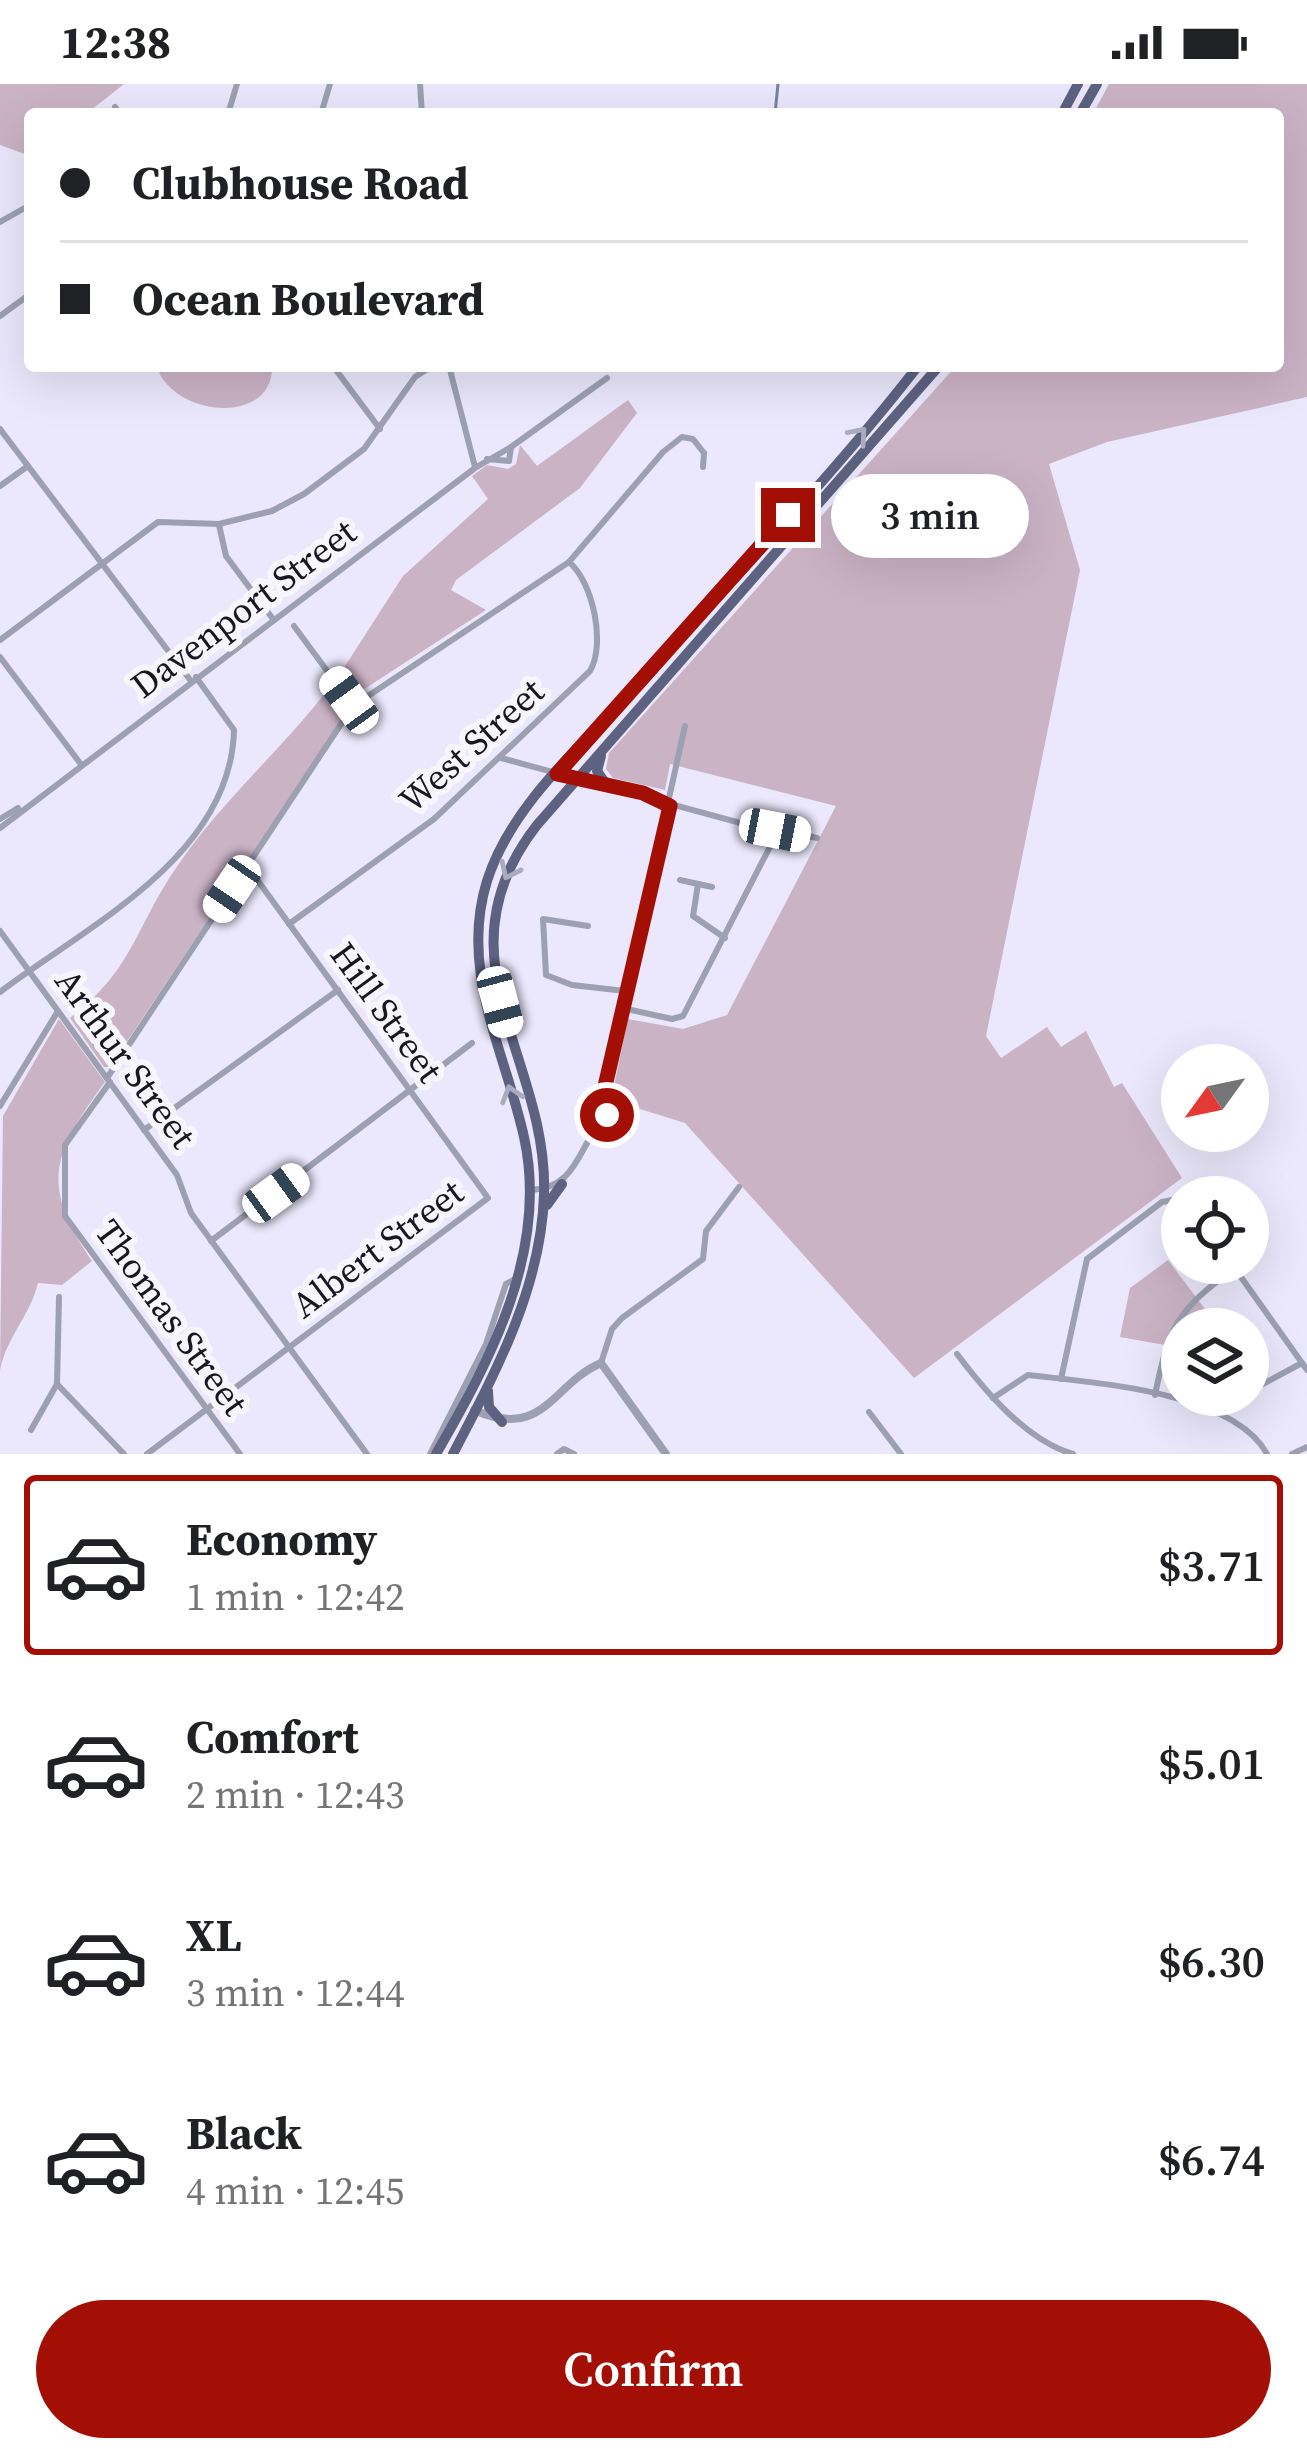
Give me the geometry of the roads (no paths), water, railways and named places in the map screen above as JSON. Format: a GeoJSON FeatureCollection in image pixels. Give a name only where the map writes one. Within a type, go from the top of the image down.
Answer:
{"type":"FeatureCollection","features":[{"type":"Feature","properties":{"kind":"main road"},"geometry":{"type":"LineString","coordinates":[[433,1454],[525,1280],[530,1190],[524,1137],[485,1006],[478,929],[496,858],[557,774],[913,372]]}},
{"type":"Feature","properties":{"kind":"main road"},"geometry":{"type":"LineString","coordinates":[[453,1454],[491,1376],[543,1218],[541,1160],[500,1002],[493,932],[509,866],[578,778],[933,372]]}},
{"type":"Feature","properties":{"kind":"main road"},"geometry":{"type":"LineString","coordinates":[[642,680],[647,690],[672,672]]}},
{"type":"Feature","properties":{"kind":"main road"},"geometry":{"type":"LineString","coordinates":[[607,784],[598,765],[613,739]]}},
{"type":"Feature","properties":{"kind":"main road"},"geometry":{"type":"LineString","coordinates":[[541,1160],[554,1178],[565,1181],[543,1218]]}},
{"type":"Feature","properties":{"kind":"main road"},"geometry":{"type":"LineString","coordinates":[[468,1424],[499,1421],[487,1400],[491,1376]]}},
{"type":"Feature","properties":{"kind":"street"},"geometry":{"type":"LineString","coordinates":[[223,84],[234,95]]}},
{"type":"Feature","properties":{"kind":"street"},"geometry":{"type":"LineString","coordinates":[[230,108],[237,84]]}},
{"type":"Feature","properties":{"kind":"street"},"geometry":{"type":"LineString","coordinates":[[337,372],[380,429]]}},
{"type":"Feature","properties":{"kind":"street"},"geometry":{"type":"LineString","coordinates":[[0,640],[158,522],[219,524],[272,511],[304,494],[338,472],[380,429],[423,372]]}},
{"type":"Feature","properties":{"kind":"street"},"geometry":{"type":"LineString","coordinates":[[451,372],[476,468]]}},
{"type":"Feature","properties":{"kind":"street","name":"Davenport Street"},"geometry":{"type":"LineString","coordinates":[[0,823],[488,459],[607,378]]}},
{"type":"Feature","properties":{"kind":"street"},"geometry":{"type":"LineString","coordinates":[[0,429],[234,730],[218,807],[168,866],[0,992]]}},
{"type":"Feature","properties":{"kind":"street","name":"Thomas Street"},"geometry":{"type":"LineString","coordinates":[[240,1454],[65,1216],[65,1145],[353,706],[569,562],[662,452],[686,437],[704,453]]}},
{"type":"Feature","properties":{"kind":"street","name":"Davenport Street"},"geometry":{"type":"LineString","coordinates":[[488,459],[509,461],[512,447]]}},
{"type":"Feature","properties":{"kind":"street"},"geometry":{"type":"LineString","coordinates":[[703,467],[704,453],[715,452]]}},
{"type":"Feature","properties":{"kind":"street"},"geometry":{"type":"LineString","coordinates":[[0,486],[28,466]]}},
{"type":"Feature","properties":{"kind":"street"},"geometry":{"type":"LineString","coordinates":[[219,524],[226,556],[273,619]]}},
{"type":"Feature","properties":{"kind":"street","name":"West Street"},"geometry":{"type":"LineString","coordinates":[[290,924],[434,820],[596,662],[598,647],[584,578],[569,562]]}},
{"type":"Feature","properties":{"kind":"street"},"geometry":{"type":"LineString","coordinates":[[294,626],[353,706]]}},
{"type":"Feature","properties":{"kind":"street"},"geometry":{"type":"LineString","coordinates":[[0,657],[80,764]]}},
{"type":"Feature","properties":{"kind":"street"},"geometry":{"type":"LineString","coordinates":[[530,1190],[565,1181],[593,1129],[607,1115],[603,1095],[685,726]]}},
{"type":"Feature","properties":{"kind":"street"},"geometry":{"type":"LineString","coordinates":[[501,758],[607,784],[670,806],[817,838]]}},
{"type":"Feature","properties":{"kind":"street"},"geometry":{"type":"LineString","coordinates":[[622,1008],[680,1018],[775,840],[775,830]]}},
{"type":"Feature","properties":{"kind":"street","name":"Hill Street"},"geometry":{"type":"LineString","coordinates":[[247,866],[484,1189]]}},
{"type":"Feature","properties":{"kind":"street"},"geometry":{"type":"LineString","coordinates":[[680,880],[712,887]]}},
{"type":"Feature","properties":{"kind":"street"},"geometry":{"type":"LineString","coordinates":[[698,884],[692,916],[724,938]]}},
{"type":"Feature","properties":{"kind":"street"},"geometry":{"type":"LineString","coordinates":[[588,926],[543,919],[541,961],[546,975],[572,985],[585,982],[625,992]]}},
{"type":"Feature","properties":{"kind":"street","name":"Arthur Street"},"geometry":{"type":"LineString","coordinates":[[0,931],[177,1174],[185,1204],[367,1454]]}},
{"type":"Feature","properties":{"kind":"street"},"geometry":{"type":"LineString","coordinates":[[145,1130],[338,990]]}},
{"type":"Feature","properties":{"kind":"street"},"geometry":{"type":"LineString","coordinates":[[0,1106],[58,1011]]}},
{"type":"Feature","properties":{"kind":"street"},"geometry":{"type":"LineString","coordinates":[[211,1240],[472,1043]]}},
{"type":"Feature","properties":{"kind":"street"},"geometry":{"type":"LineString","coordinates":[[461,1405],[499,1421],[529,1418],[598,1369],[612,1329],[622,1318],[703,1259],[706,1231],[739,1187]]}},
{"type":"Feature","properties":{"kind":"street","name":"Albert Street"},"geometry":{"type":"LineString","coordinates":[[290,1348],[485,1203],[484,1189]]}},
{"type":"Feature","properties":{"kind":"street"},"geometry":{"type":"LineString","coordinates":[[1061,1379],[1087,1259],[1161,1203]]}},
{"type":"Feature","properties":{"kind":"street"},"geometry":{"type":"LineString","coordinates":[[433,1454],[486,1344],[508,1281],[525,1280]]}},
{"type":"Feature","properties":{"kind":"street"},"geometry":{"type":"LineString","coordinates":[[1155,1395],[1167,1336],[1177,1316],[1213,1284]]}},
{"type":"Feature","properties":{"kind":"street"},"geometry":{"type":"LineString","coordinates":[[1246,1284],[1305,1366],[1269,1383]]}},
{"type":"Feature","properties":{"kind":"street"},"geometry":{"type":"LineString","coordinates":[[31,1430],[57,1384],[59,1298]]}},
{"type":"Feature","properties":{"kind":"street"},"geometry":{"type":"LineString","coordinates":[[147,1454],[290,1348]]}},
{"type":"Feature","properties":{"kind":"street"},"geometry":{"type":"LineString","coordinates":[[957,1354],[993,1398],[1056,1452],[1073,1454]]}},
{"type":"Feature","properties":{"kind":"street"},"geometry":{"type":"LineString","coordinates":[[598,1369],[660,1452]]}},
{"type":"Feature","properties":{"kind":"street"},"geometry":{"type":"LineString","coordinates":[[993,1398],[1028,1375],[1161,1396]]}},
{"type":"Feature","properties":{"kind":"street"},"geometry":{"type":"LineString","coordinates":[[57,1384],[124,1454]]}},
{"type":"Feature","properties":{"kind":"street"},"geometry":{"type":"LineString","coordinates":[[869,1412],[901,1454]]}},
{"type":"Feature","properties":{"kind":"street"},"geometry":{"type":"LineString","coordinates":[[1224,1416],[1256,1437],[1267,1454]]}},
{"type":"Feature","properties":{"kind":"street"},"geometry":{"type":"LineString","coordinates":[[1292,1454],[1307,1448]]}},
{"type":"Feature","properties":{"kind":"street"},"geometry":{"type":"LineString","coordinates":[[557,1454],[564,1449],[574,1454]]}},
{"type":"Feature","properties":{"kind":"waterway"},"geometry":{"type":"LineString","coordinates":[[776,108],[778,84]]}}]}
